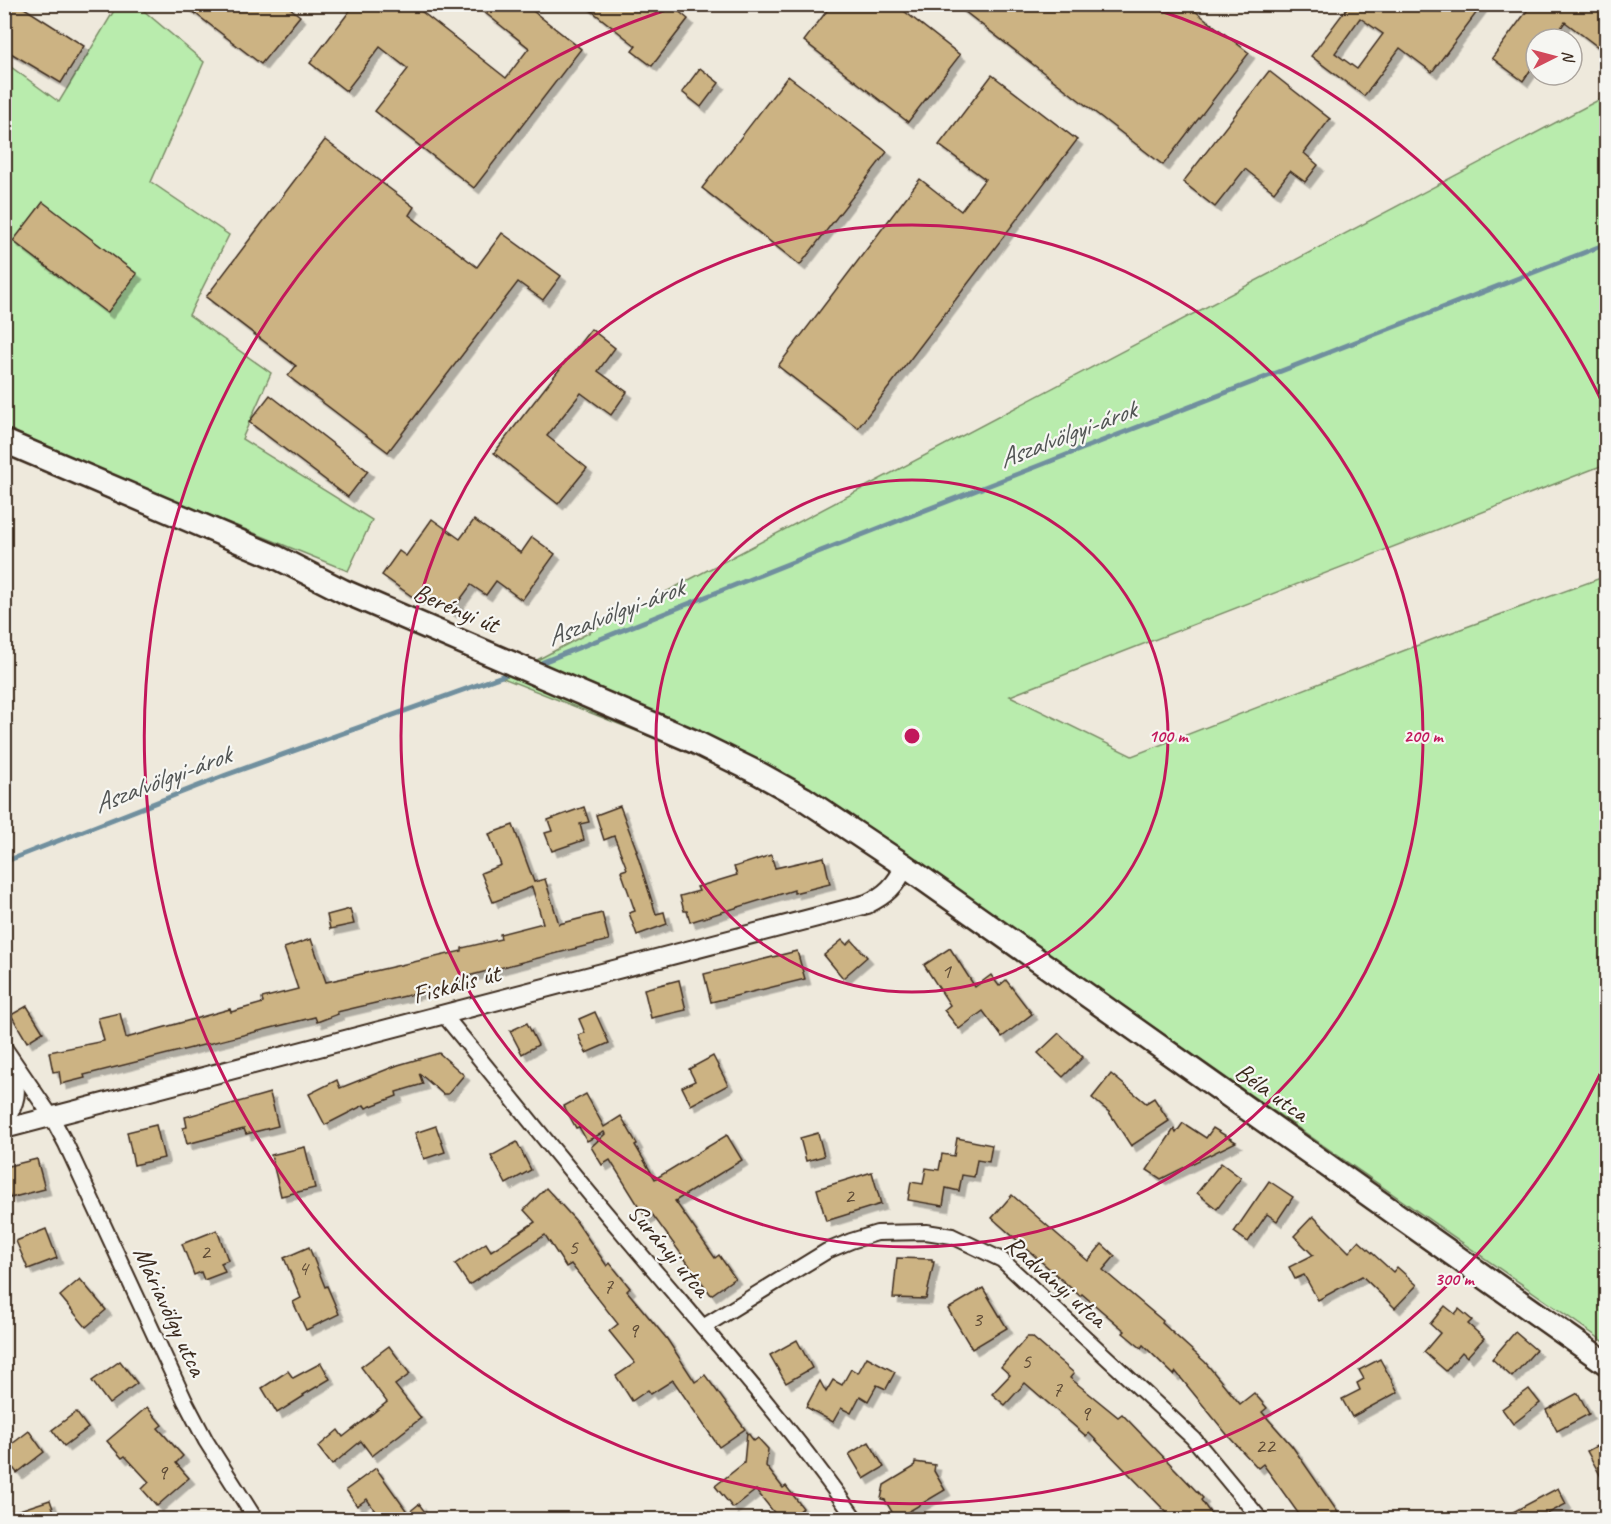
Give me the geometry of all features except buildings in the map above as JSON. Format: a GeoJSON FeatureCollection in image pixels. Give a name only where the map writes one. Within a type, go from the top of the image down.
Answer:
{"type":"FeatureCollection","features":[{"type":"Feature","properties":{"kind":"main road","name":"Berényi út"},"geometry":{"type":"LineString","coordinates":[[4,441],[276,557],[343,591],[695,742],[803,798],[905,866]]}},
{"type":"Feature","properties":{"kind":"main road","name":"Béla utca"},"geometry":{"type":"LineString","coordinates":[[905,866],[1606,1363]]}},
{"type":"Feature","properties":{"kind":"street","name":"Fiskális út"},"geometry":{"type":"LineString","coordinates":[[4,1127],[867,904],[890,890],[899,880],[905,866]]}},
{"type":"Feature","properties":{"kind":"street","name":"Surányi utca"},"geometry":{"type":"LineString","coordinates":[[443,1014],[570,1171],[792,1434],[856,1520]]}},
{"type":"Feature","properties":{"kind":"street","name":"Máriavölgy utca"},"geometry":{"type":"LineString","coordinates":[[8,1052],[51,1116],[66,1144],[185,1401],[206,1441],[256,1520]]}},
{"type":"Feature","properties":{"kind":"street"},"geometry":{"type":"LineString","coordinates":[[4,1127],[15,1108],[18,1088],[8,1052]]}},
{"type":"Feature","properties":{"kind":"street","name":"Radványi utca"},"geometry":{"type":"LineString","coordinates":[[702,1327],[827,1251],[850,1240],[877,1233],[926,1232],[952,1236],[1002,1260],[1193,1438],[1261,1520]]}},
{"type":"Feature","properties":{"kind":"green space"},"geometry":{"type":"Polygon","coordinates":[[[118,4],[137,5],[204,62],[151,182],[229,235],[189,315],[271,373],[242,439],[372,520],[348,571],[5,432],[4,62],[59,102],[118,4]]]}},
{"type":"Feature","properties":{"kind":"green space"},"geometry":{"type":"Polygon","coordinates":[[[1606,96],[1606,464],[1010,696],[1132,756],[1439,637],[1606,576],[1606,1343],[983,908],[799,796],[503,678],[1606,96]]]}},
{"type":"Feature","properties":{"kind":"waterway","name":"Aszalvölgyi-árok"},"geometry":{"type":"LineString","coordinates":[[543,662],[1606,244]]}},
{"type":"Feature","properties":{"kind":"waterway","name":"Aszalvölgyi-árok"},"geometry":{"type":"LineString","coordinates":[[4,862],[226,775],[505,675]]}}]}
